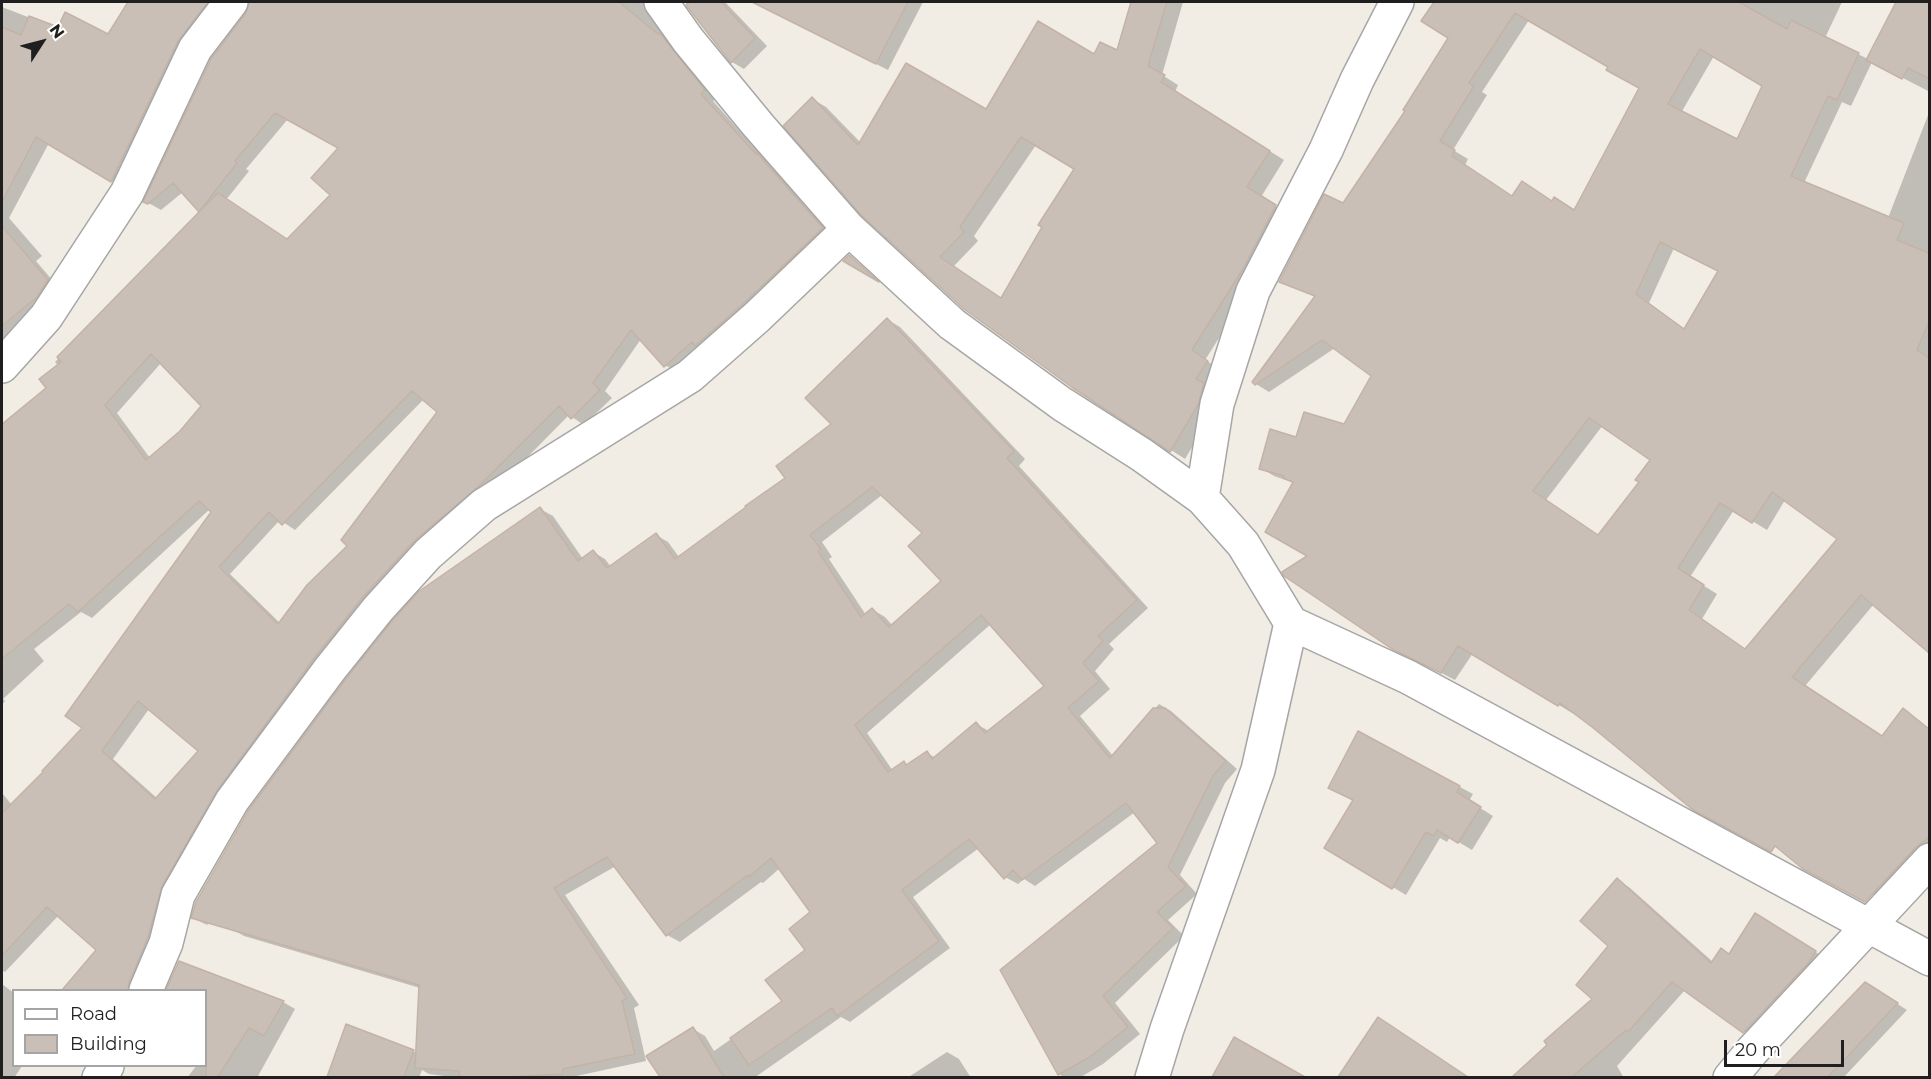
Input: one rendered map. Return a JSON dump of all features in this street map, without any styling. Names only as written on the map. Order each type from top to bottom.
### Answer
[{"type":"street","points":[[2,366],[45,317],[127,193],[195,49],[231,2]]},
{"type":"street","points":[[660,2],[758,125],[849,228],[952,324],[1062,404],[1142,455],[1202,498],[1243,544],[1291,623],[1408,677],[1929,959]]},
{"type":"street","points":[[1202,498],[1217,404],[1253,291],[1326,150],[1357,80],[1397,2]]},
{"type":"street","points":[[146,989],[166,943],[178,895],[232,801],[330,669],[385,601],[428,554],[484,505],[690,376],[757,317],[849,228]]},
{"type":"street","points":[[1152,1077],[1258,770],[1291,623]]},
{"type":"street","points":[[1730,1077],[1929,860]]},
{"type":"building","points":[[128,2],[208,2],[178,41],[111,182],[36,137],[2,202],[2,27],[21,35],[29,16],[58,27],[65,12],[108,34]]},
{"type":"building","points":[[249,2],[619,2],[658,34],[660,33],[705,90],[701,94],[823,228],[695,346],[692,342],[664,367],[631,330],[593,383],[600,390],[571,419],[559,406],[479,486],[414,541],[363,597],[315,657],[216,792],[162,886],[148,937],[128,989],[63,989],[96,950],[47,907],[2,956],[2,813],[82,728],[65,716],[211,512],[199,501],[78,612],[69,604],[2,659],[2,424],[46,388],[39,379],[61,362],[57,357],[199,212],[173,183],[148,204],[143,202],[211,59],[246,13]],"holes":[[[275,113],[338,148],[311,178],[330,195],[287,239],[218,193],[199,212],[237,163],[235,161]],[[151,354],[201,406],[180,431],[146,460],[105,405]],[[412,391],[437,412],[341,540],[347,546],[307,585],[278,624],[219,567],[269,512],[282,525]],[[138,701],[198,751],[155,799],[102,751]]]},
{"type":"building","points":[[690,2],[721,2],[755,38],[731,63],[686,5]]},
{"type":"building","points":[[752,2],[908,2],[876,64]]},
{"type":"building","points":[[1131,2],[1167,2],[1148,66],[1165,75],[1161,82],[1270,151],[1247,187],[1276,205],[1243,269],[1192,350],[1208,361],[1196,379],[1204,383],[1198,405],[1170,452],[1073,388],[964,309],[862,216],[783,126],[812,97],[858,145],[906,63],[986,109],[1038,21],[1094,54],[1100,42],[1117,50]],"holes":[[[1021,137],[1074,169],[1038,225],[1042,227],[1001,298],[940,257],[964,232],[960,227]]]},
{"type":"building","points":[[1434,2],[1739,2],[1787,29],[1791,20],[1859,53],[1837,100],[1828,96],[1791,176],[1904,223],[1897,240],[1929,253],[1929,322],[1917,350],[1929,358],[1929,653],[1861,595],[1792,677],[1882,736],[1903,708],[1929,729],[1929,837],[1916,847],[1865,902],[1803,869],[1775,846],[1771,852],[1693,810],[1560,703],[1558,706],[1458,646],[1441,673],[1392,649],[1284,576],[1282,572],[1307,556],[1265,532],[1293,482],[1283,478],[1284,476],[1259,469],[1270,429],[1296,437],[1304,412],[1344,424],[1371,376],[1322,340],[1255,385],[1252,382],[1315,296],[1279,282],[1324,194],[1343,203],[1405,111],[1403,110],[1448,38],[1421,21]],"holes":[[[1515,13],[1608,67],[1606,70],[1639,88],[1574,210],[1554,197],[1552,201],[1522,181],[1512,196],[1452,156],[1455,150],[1440,141],[1474,86],[1469,83]],[[1700,49],[1762,86],[1737,139],[1668,104]],[[1660,242],[1718,271],[1684,329],[1636,294]],[[1589,418],[1650,460],[1635,480],[1639,482],[1598,535],[1533,491]],[[1772,492],[1837,539],[1745,649],[1689,610],[1704,585],[1678,568],[1720,503],[1752,523]]]},
{"type":"building","points":[[1896,2],[1929,2],[1929,79],[1908,68],[1902,79],[1866,60]]},
{"type":"building","points":[[2,226],[48,280],[37,297],[2,326]]},
{"type":"building","points":[[849,255],[879,282],[843,261]]},
{"type":"building","points":[[887,318],[1014,451],[1007,458],[1137,600],[1098,636],[1103,641],[1083,663],[1099,681],[1068,708],[1110,758],[1153,708],[1165,708],[1226,761],[1213,776],[1168,867],[1186,886],[1157,912],[1173,928],[1103,996],[1128,1027],[1090,1057],[1058,1075],[1000,970],[1157,843],[1126,803],[1022,880],[1013,870],[1004,879],[969,839],[902,890],[939,941],[837,1016],[832,1008],[749,1065],[730,1038],[782,1001],[765,980],[805,950],[789,929],[810,912],[771,858],[749,877],[748,875],[666,936],[607,857],[554,888],[627,998],[622,1001],[635,1054],[563,1069],[563,1074],[460,1077],[459,1071],[415,1068],[419,985],[191,918],[196,902],[248,811],[345,680],[418,592],[540,507],[578,561],[593,550],[607,568],[656,533],[675,559],[785,478],[776,466],[831,424],[805,398]],"holes":[[[872,487],[922,533],[908,546],[941,581],[889,627],[872,608],[861,617],[818,551],[821,549],[810,535]],[[981,615],[1044,686],[985,733],[976,722],[932,759],[927,751],[906,765],[904,761],[888,772],[855,725]]]},
{"type":"building","points":[[1358,731],[1460,786],[1457,792],[1481,807],[1458,843],[1437,830],[1434,836],[1426,832],[1392,889],[1324,848],[1353,800],[1328,788]]},
{"type":"building","points":[[1617,878],[1711,963],[1721,948],[1729,954],[1755,913],[1816,951],[1809,962],[1743,1033],[1672,982],[1628,1032],[1626,1030],[1572,1077],[1512,1077],[1547,1045],[1544,1041],[1592,999],[1576,985],[1608,946],[1580,921]]},
{"type":"building","points":[[179,961],[284,1001],[264,1036],[249,1028],[218,1077],[206,1077],[207,989],[166,989]]},
{"type":"building","points":[[1865,982],[1898,1003],[1828,1077],[1774,1077]]},
{"type":"building","points":[[1378,1017],[1468,1077],[1338,1077]]},
{"type":"building","points":[[346,1024],[414,1050],[404,1077],[327,1077]]},
{"type":"building","points":[[693,1027],[724,1077],[660,1077],[646,1056]]},
{"type":"building","points":[[1234,1037],[1305,1077],[1212,1077]]}]
